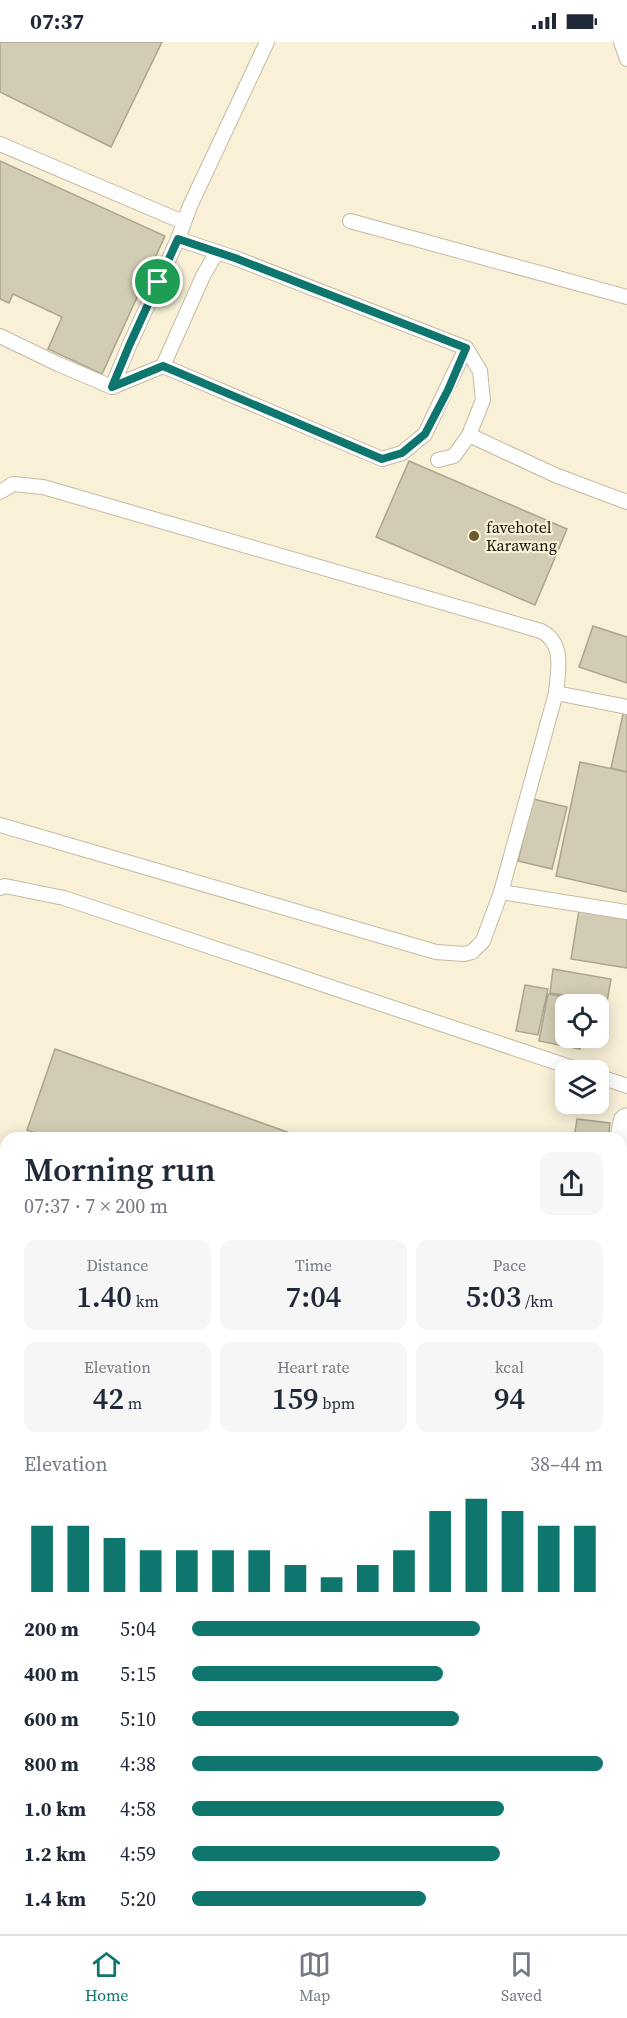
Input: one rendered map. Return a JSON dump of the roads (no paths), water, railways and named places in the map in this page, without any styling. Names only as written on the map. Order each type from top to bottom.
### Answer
[{"type":"lane","points":[[112,387],[178,239],[183,222],[267,42]]},
{"type":"lane","points":[[621,42],[627,59]]},
{"type":"lane","points":[[0,144],[183,222]]},
{"type":"lane","points":[[350,221],[627,297]]},
{"type":"lane","points":[[178,239],[466,348],[480,371],[483,400],[469,435],[454,456],[438,460]]},
{"type":"lane","points":[[0,336],[112,387],[163,366],[203,276],[217,252]]},
{"type":"lane","points":[[163,366],[382,459],[402,453],[425,434],[448,390],[466,348]]},
{"type":"lane","points":[[469,435],[555,475],[627,502]]},
{"type":"lane","points":[[0,492],[13,484],[43,486],[541,631],[553,640],[560,660],[556,693],[501,892],[483,941],[472,952],[464,954],[436,952],[0,825]]},
{"type":"lane","points":[[556,693],[627,707]]},
{"type":"lane","points":[[0,888],[5,886],[64,898],[555,1062]]},
{"type":"lane","points":[[501,892],[627,912]]},
{"type":"lane","points":[[609,1080],[627,1086]]},
{"type":"place","name":"favehotel Karawang","points":[[474,536]]}]
